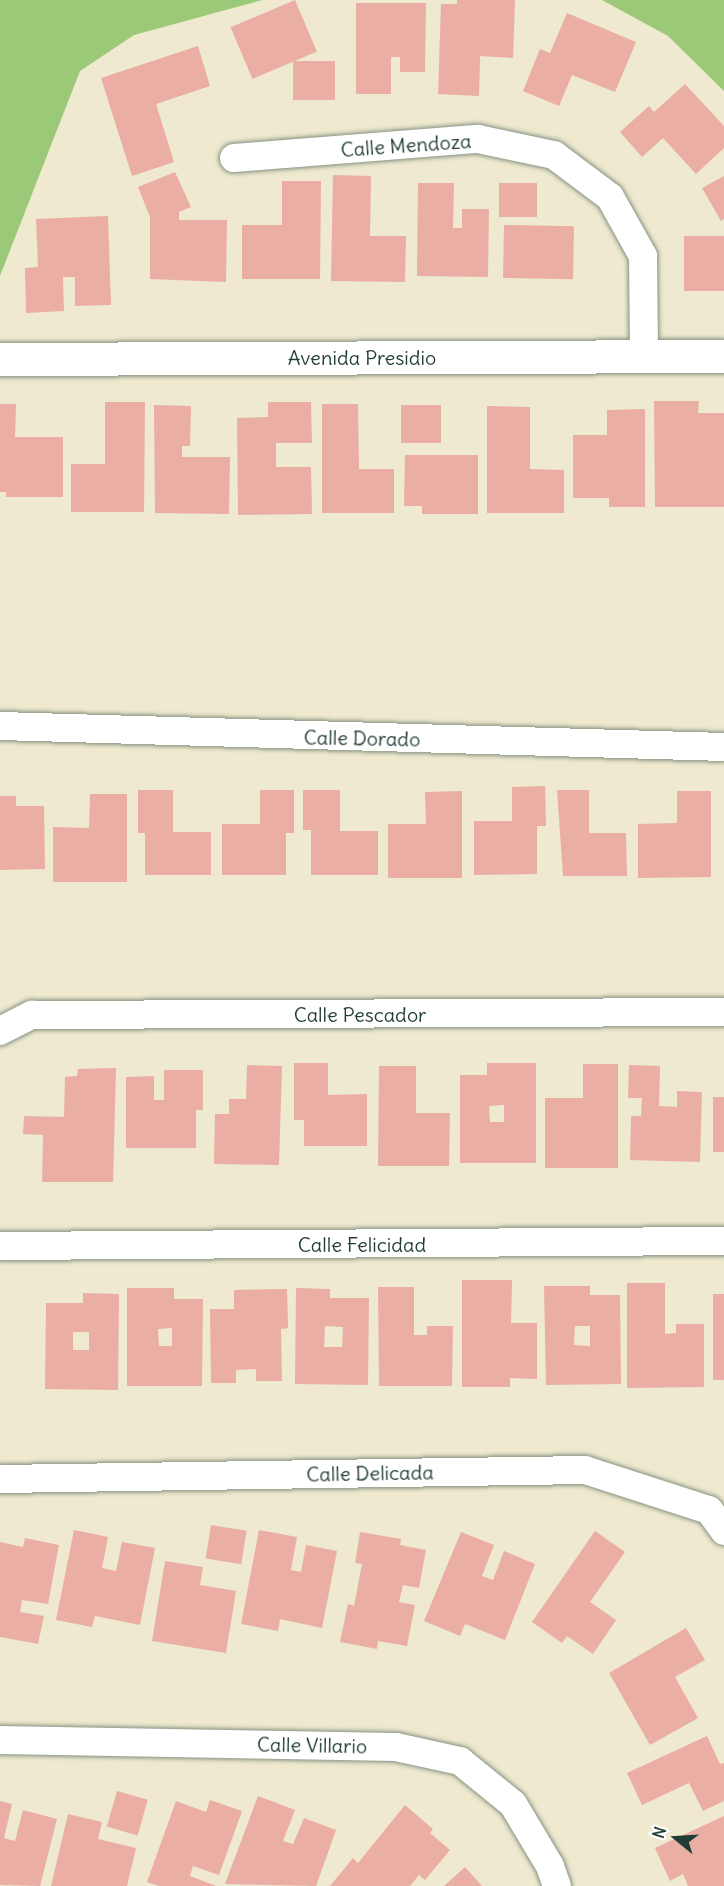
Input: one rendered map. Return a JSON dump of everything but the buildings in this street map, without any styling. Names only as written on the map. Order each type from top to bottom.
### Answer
[{"type":"street","name":"Calle Mendoza","points":[[234,158],[478,140],[554,155],[610,197],[643,256],[644,356]]},
{"type":"street","name":"Avenida Presidio","points":[[0,358],[724,356]]},
{"type":"street","name":"Calle Dorado","points":[[0,726],[724,747]]},
{"type":"street","name":"Calle Pescador","points":[[0,1031],[32,1015],[724,1012]]},
{"type":"street","name":"Calle Felicidad","points":[[0,1246],[724,1241]]},
{"type":"street","name":"Calle Delicada","points":[[0,1479],[585,1470],[709,1510],[724,1531]]},
{"type":"street","name":"Calle Villario","points":[[0,1740],[396,1747],[460,1761],[513,1804],[550,1866],[557,1886]]},
{"type":"green space","points":[[0,0],[262,0],[134,35],[80,71],[0,276]]},
{"type":"green space","points":[[602,0],[724,0],[724,91],[668,36]]}]
